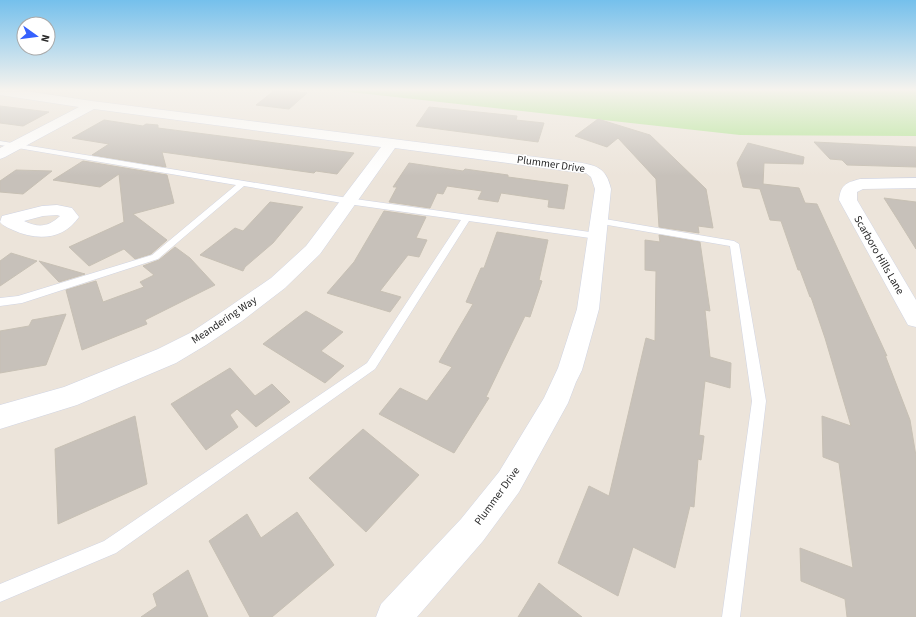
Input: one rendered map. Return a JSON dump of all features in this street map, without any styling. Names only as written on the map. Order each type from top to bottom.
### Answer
[{"type":"street","points":[[0,154],[66,119]]},
{"type":"street","name":"Plummer Drive","points":[[202,119],[567,166],[595,172],[601,176],[604,189],[588,309],[570,370],[564,380],[555,403],[509,482],[472,530],[394,617]]},
{"type":"street","name":"Meandering Way","points":[[0,417],[68,397],[167,356],[198,339],[234,315],[283,278],[313,250],[391,144]]},
{"type":"street","name":"Scarboro Hills Lane","points":[[916,183],[860,184],[849,189],[848,200],[916,319]]},
{"type":"lane","points":[[0,143],[348,201],[467,217],[598,228],[734,244],[759,401],[731,617]]},
{"type":"lane","points":[[0,302],[18,300],[155,257],[243,184]]},
{"type":"lane","points":[[0,593],[110,547],[371,366],[467,217]]},
{"type":"green space","points":[[593,119],[916,119],[916,136],[740,135]]},
{"type":"building","points":[[0,119],[36,119],[23,126],[0,123]]},
{"type":"building","points":[[421,119],[516,119],[516,120],[544,123],[538,142],[416,126]]},
{"type":"building","points":[[598,119],[650,135],[706,189],[713,228],[698,226],[699,233],[659,227],[656,179],[618,138],[607,147],[575,136]]},
{"type":"building","points":[[104,120],[143,126],[146,124],[158,125],[158,128],[354,153],[337,174],[316,171],[314,173],[162,152],[166,167],[92,155],[109,144],[72,138]]},
{"type":"building","points":[[814,142],[916,147],[916,167],[847,165],[842,160],[830,159]]},
{"type":"building","points":[[748,143],[804,157],[803,164],[764,163],[763,184],[799,188],[805,203],[817,204],[887,356],[885,355],[910,420],[916,456],[916,617],[847,617],[845,599],[801,581],[800,548],[853,568],[839,463],[823,457],[822,416],[851,426],[825,338],[811,297],[800,270],[798,270],[781,221],[770,220],[760,189],[743,187],[737,163]]},
{"type":"building","points":[[83,161],[167,175],[174,203],[133,214],[167,240],[151,254],[135,259],[124,249],[89,266],[69,247],[124,222],[119,174],[100,187],[53,180]]},
{"type":"building","points":[[409,163],[463,171],[465,169],[508,175],[508,177],[568,185],[564,209],[548,207],[549,200],[501,193],[498,202],[478,199],[482,191],[447,186],[443,194],[437,193],[430,208],[389,202],[397,187],[393,187]]},
{"type":"building","points":[[16,170],[52,171],[23,194],[0,192],[0,181]]},
{"type":"building","points":[[884,198],[916,202],[916,249],[898,220]]},
{"type":"building","points":[[270,202],[303,207],[273,243],[245,267],[243,271],[200,255],[235,228],[243,231]]},
{"type":"building","points":[[384,211],[426,217],[416,238],[427,240],[419,257],[408,255],[380,291],[401,297],[390,312],[327,293],[354,262]]},
{"type":"building","points":[[497,232],[548,240],[539,280],[542,281],[530,317],[525,316],[486,397],[489,398],[454,453],[379,414],[400,388],[427,401],[452,367],[439,362],[473,304],[466,302],[481,268],[484,268]]},
{"type":"building","points":[[659,235],[700,242],[710,311],[705,310],[710,357],[731,363],[730,388],[705,381],[699,435],[704,436],[701,460],[698,459],[694,507],[690,506],[675,568],[633,547],[618,596],[558,563],[589,486],[609,496],[646,338],[655,341],[656,271],[645,270],[645,240],[660,242]]},
{"type":"building","points":[[175,247],[190,258],[215,285],[145,320],[147,324],[82,350],[66,290],[96,281],[103,302],[144,287],[140,282],[154,275],[143,266],[159,260]]},
{"type":"building","points":[[11,253],[37,261],[0,286],[0,261]]},
{"type":"building","points":[[39,261],[85,274],[59,282]]},
{"type":"building","points":[[306,311],[343,332],[321,351],[344,366],[325,383],[263,344]]},
{"type":"building","points":[[66,314],[46,365],[0,373],[0,331],[29,326],[32,320]]},
{"type":"building","points":[[230,368],[255,396],[272,384],[290,402],[256,427],[237,409],[230,415],[238,427],[206,450],[171,404]]},
{"type":"building","points":[[135,416],[147,484],[58,524],[55,449]]},
{"type":"building","points":[[363,429],[419,475],[366,532],[309,478]]},
{"type":"building","points":[[297,512],[334,565],[272,617],[250,617],[209,541],[247,514],[261,538]]},
{"type":"building","points":[[188,570],[208,617],[141,617],[157,606],[153,594]]},
{"type":"building","points":[[539,583],[555,596],[582,617],[518,617]]}]
